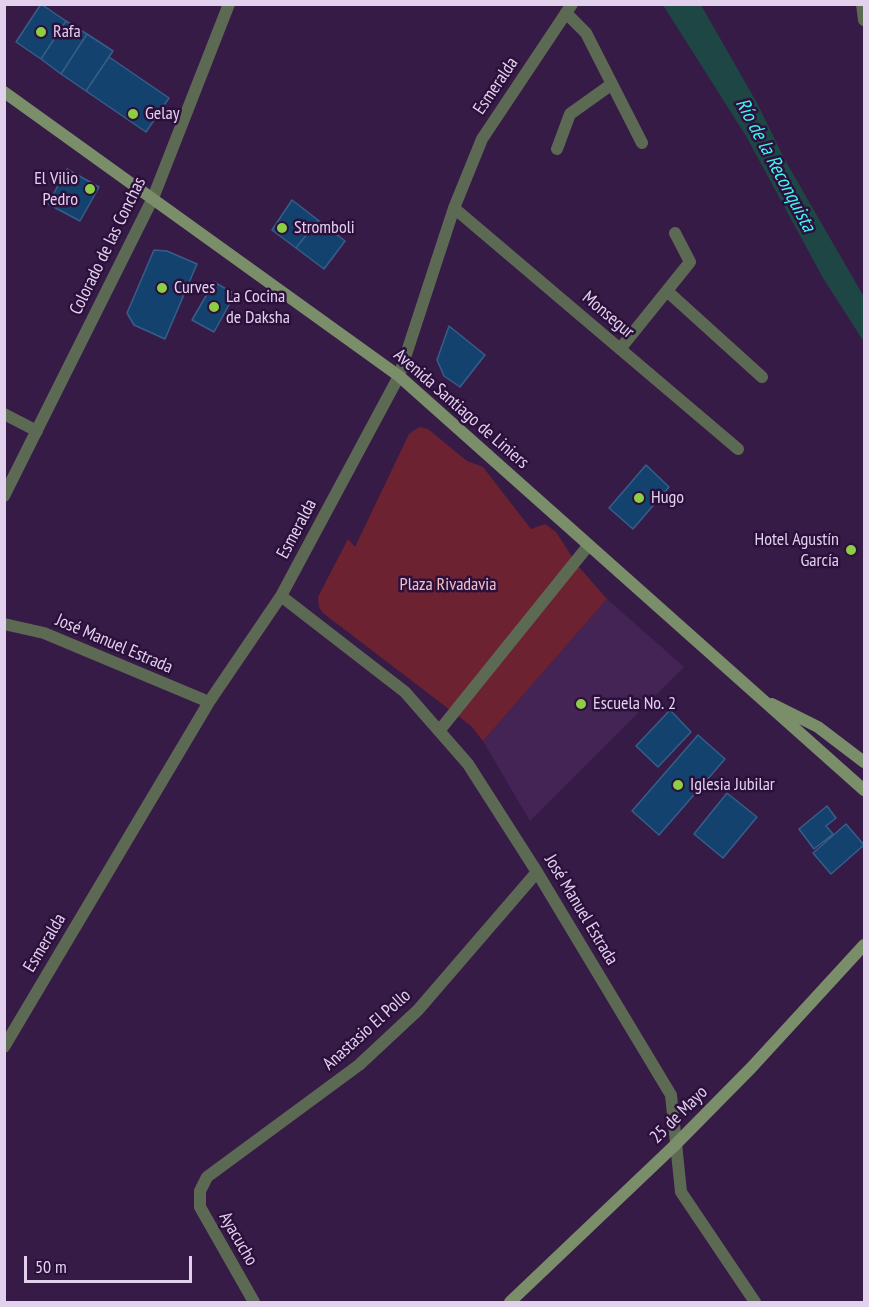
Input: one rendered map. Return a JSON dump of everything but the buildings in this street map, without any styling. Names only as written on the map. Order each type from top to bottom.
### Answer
[{"type":"main road","name":"Avenida Santiago de Liniers","points":[[4,92],[399,376],[755,696],[864,790]]},
{"type":"main road","points":[[755,696],[818,727],[864,762]]},
{"type":"main road","name":"25 de Mayo","points":[[510,1302],[674,1146],[751,1068],[864,945]]},
{"type":"street","name":"Colorado de las Conchas","points":[[4,496],[153,198],[229,4]]},
{"type":"street","points":[[862,4],[864,20]]},
{"type":"street","points":[[569,9],[586,33],[642,143]]},
{"type":"street","name":"Esmeralda","points":[[4,1047],[209,702],[281,596],[399,376],[454,208],[482,139],[569,9]]},
{"type":"street","points":[[557,149],[570,114],[612,84]]},
{"type":"street","name":"Monsegur","points":[[454,208],[738,450]]},
{"type":"street","points":[[620,349],[690,262],[675,233]]},
{"type":"street","points":[[667,291],[762,377]]},
{"type":"street","points":[[4,414],[37,431]]},
{"type":"street","points":[[439,731],[588,546]]},
{"type":"street","name":"José Manuel Estrada","points":[[281,596],[405,692],[468,764],[537,872],[671,1095],[674,1146],[681,1192],[755,1302]]},
{"type":"street","name":"José Manuel Estrada","points":[[4,624],[44,633],[209,702]]},
{"type":"street","name":"Anastasio El Pollo","points":[[200,1191],[207,1177],[219,1165],[359,1065],[418,1010],[537,872]]},
{"type":"street","name":"Ayacucho","points":[[200,1191],[200,1207],[207,1222],[254,1302]]},
{"type":"shaded area","name":"Escuela No. 2","points":[[607,599],[684,667],[530,821],[483,741]]},
{"type":"green space","name":"Plaza Rivadavia","points":[[419,427],[428,429],[467,461],[483,467],[531,529],[545,524],[556,532],[578,566],[607,599],[483,741],[471,726],[323,613],[319,607],[318,597],[348,539],[355,547],[409,434]]},
{"type":"water","name":"Río de la Reconquista","points":[[663,5],[701,5],[757,103],[785,160],[864,297],[864,342],[823,278],[746,136]]},
{"type":"place","name":"Rafa","points":[[41,32]]},
{"type":"place","name":"Gelay","points":[[133,114]]},
{"type":"place","name":"El Vilio Pedro","points":[[90,189]]},
{"type":"place","name":"Stromboli","points":[[282,228]]},
{"type":"place","name":"Curves","points":[[162,288]]},
{"type":"place","name":"La Cocina de Daksha","points":[[214,307]]},
{"type":"place","name":"Hugo","points":[[639,498]]},
{"type":"place","name":"Hotel Agustín García","points":[[851,550]]},
{"type":"place","name":"Escuela No. 2","points":[[581,704]]},
{"type":"place","name":"Iglesia Jubilar","points":[[678,785]]}]
